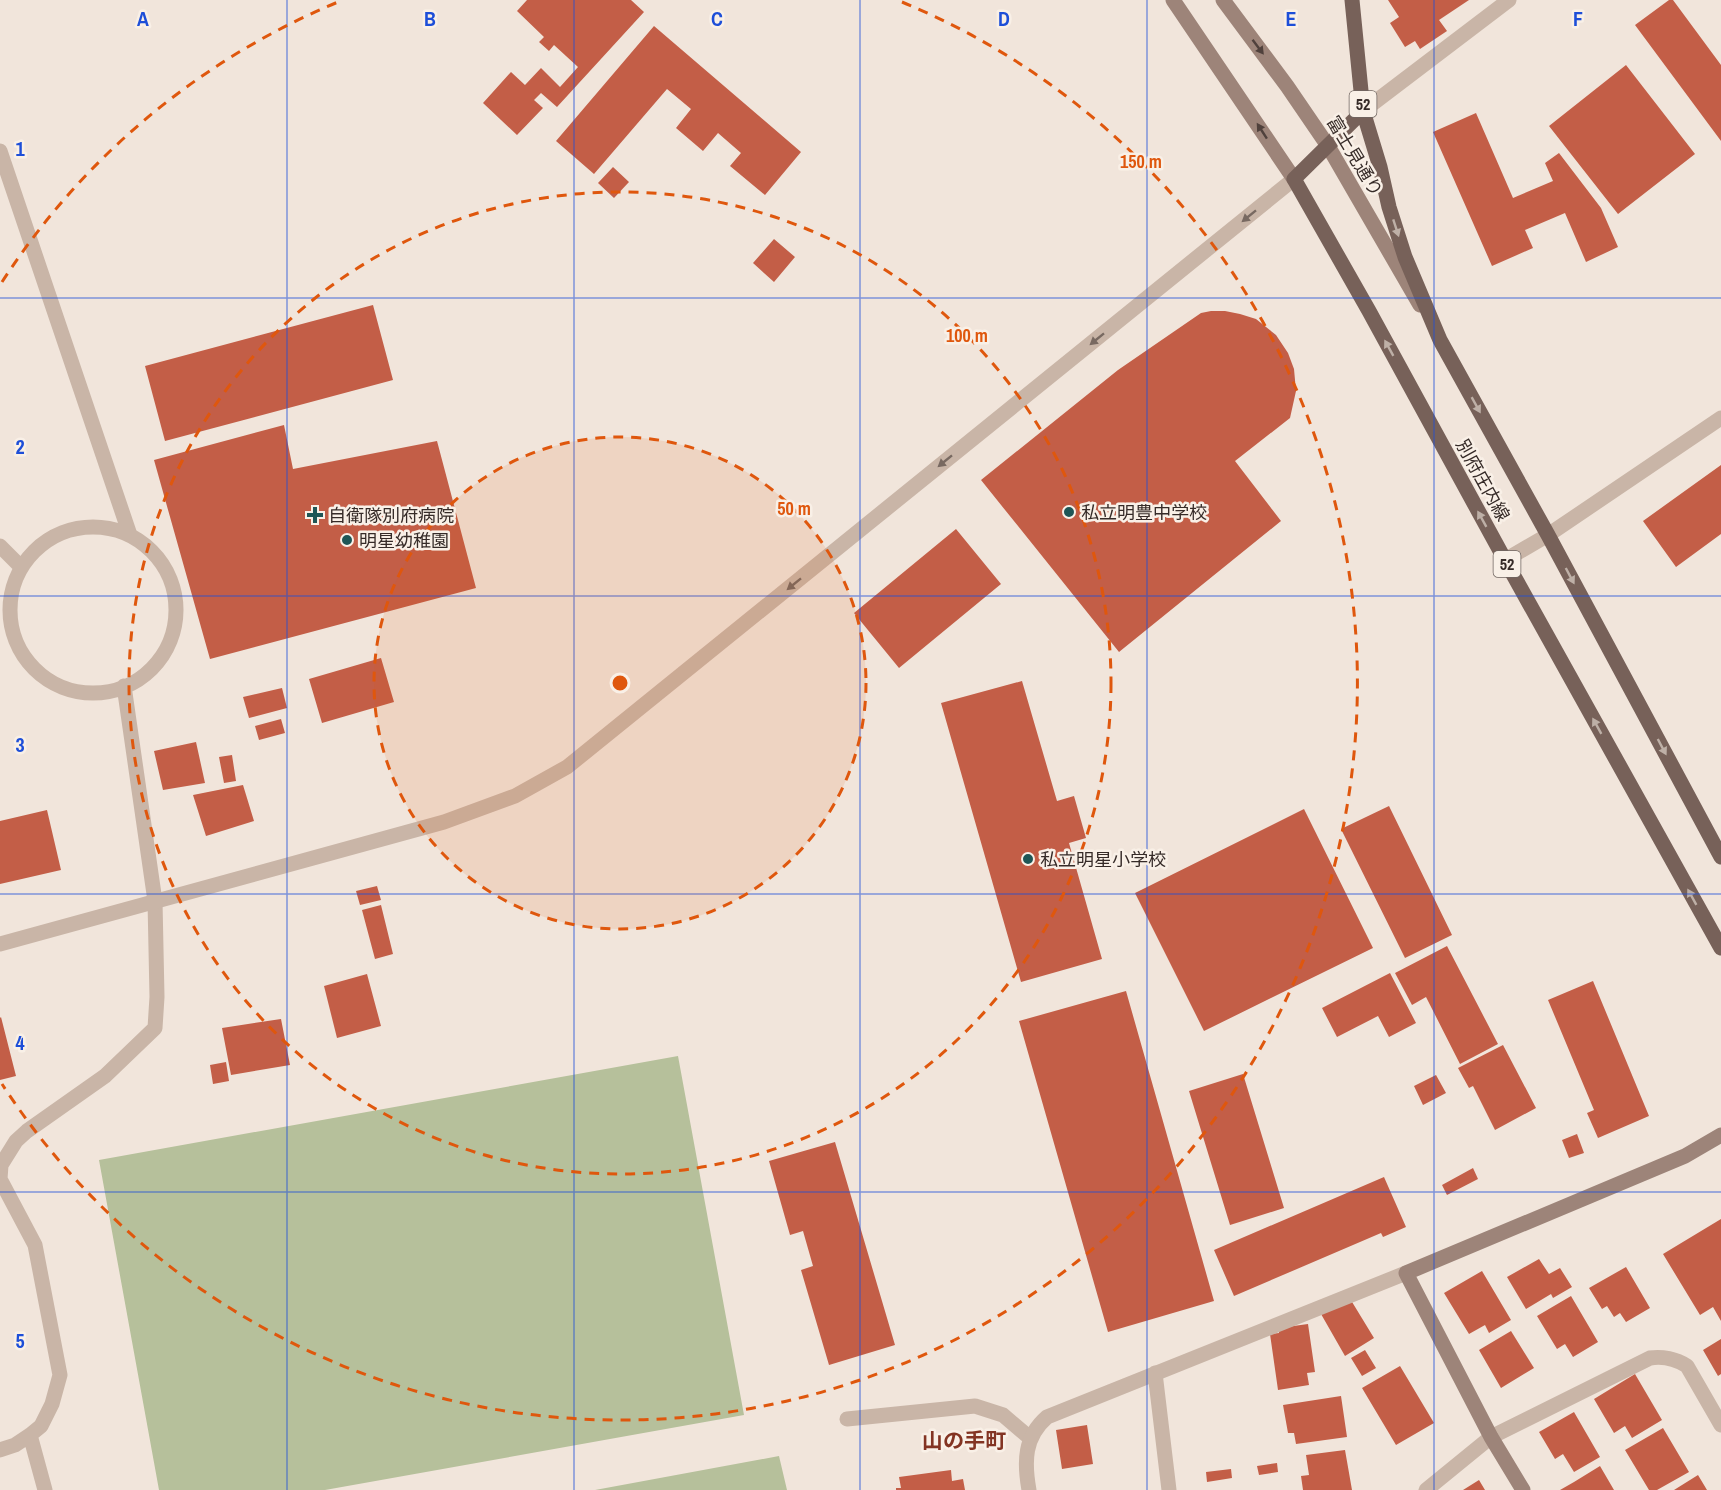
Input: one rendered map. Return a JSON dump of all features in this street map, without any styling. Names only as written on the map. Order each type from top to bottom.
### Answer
[{"type":"main road","name":"別府庄内線","points":[[1352,0],[1363,111],[1405,257],[1440,340],[1721,857]]},
{"type":"main road","name":"52","points":[[1294,179],[1363,111]]},
{"type":"main road","name":"別府庄内線","points":[[1294,179],[1721,948]]},
{"type":"street","points":[[0,944],[444,822],[515,796],[567,766],[1294,179],[1173,0]]},
{"type":"street","name":"富士見通り","points":[[1223,0],[1328,146],[1440,340]]},
{"type":"street","points":[[1363,111],[1509,0]]},
{"type":"street","points":[[0,151],[130,535]]},
{"type":"street","points":[[1504,560],[1548,535],[1721,417]]},
{"type":"street","points":[[81,527],[106,527],[130,535],[153,552],[169,575],[176,603],[174,631],[162,657],[142,677],[116,690],[88,693],[61,687],[37,671],[20,648],[10,622],[11,594],[21,567],[37,548],[57,534],[81,527]]},
{"type":"street","points":[[0,546],[21,567]]},
{"type":"street","points":[[0,1450],[15,1445],[41,1426],[52,1404],[60,1375],[35,1245],[0,1179],[1,1165],[16,1141],[27,1131],[105,1076],[155,1028],[157,997],[155,901],[124,686]]},
{"type":"street","points":[[1029,1490],[1027,1455],[1030,1438],[1037,1426],[1047,1417],[1406,1273],[1685,1156],[1721,1135]]},
{"type":"street","points":[[1406,1273],[1491,1437],[1523,1490]]},
{"type":"street","points":[[1426,1490],[1491,1437],[1650,1358],[1658,1357],[1687,1366],[1721,1425]]},
{"type":"street","points":[[1155,1374],[1169,1490]]},
{"type":"street","points":[[847,1419],[975,1406],[1003,1415],[1030,1438]]},
{"type":"street","points":[[30,1436],[45,1490]]},
{"type":"green space","points":[[678,1056],[744,1415],[325,1490],[159,1490],[99,1160]]},
{"type":"green space","points":[[779,1456],[787,1490],[595,1490]]},
{"type":"building","points":[[527,0],[631,0],[644,12],[557,107],[541,93],[534,100],[543,108],[517,135],[483,103],[511,72],[525,85],[541,68],[560,87],[578,67],[554,45],[549,51],[539,42],[544,37],[517,11]]},
{"type":"building","points":[[1388,0],[1469,0],[1439,20],[1447,31],[1420,49],[1415,41],[1405,47],[1390,23],[1399,17]]},
{"type":"building","points":[[1669,0],[1673,0],[1721,65],[1721,141],[1635,25]]},
{"type":"building","points":[[654,26],[801,152],[765,195],[730,166],[741,153],[718,133],[703,151],[676,128],[691,109],[667,89],[594,174],[556,141]]},
{"type":"building","points":[[1626,65],[1695,154],[1618,214],[1549,126]]},
{"type":"building","points":[[1476,113],[1513,198],[1553,181],[1545,163],[1559,153],[1601,208],[1618,247],[1586,262],[1565,213],[1525,230],[1533,248],[1492,266],[1433,132]]},
{"type":"building","points":[[613,167],[629,182],[614,198],[598,183]]},
{"type":"building","points":[[774,239],[795,257],[774,282],[753,263]]},
{"type":"building","points":[[373,305],[393,380],[165,441],[145,366]]},
{"type":"building","points":[[1225,311],[1256,319],[1276,335],[1288,353],[1294,369],[1296,391],[1290,418],[1235,461],[1281,521],[1119,652],[981,480],[1118,370],[1201,313]]},
{"type":"building","points":[[284,425],[293,469],[437,441],[476,588],[210,659],[154,460]]},
{"type":"building","points":[[1721,465],[1721,534],[1676,567],[1643,521]]},
{"type":"building","points":[[956,529],[1001,584],[899,668],[854,613]]},
{"type":"building","points":[[381,658],[394,702],[322,723],[309,679]]},
{"type":"building","points":[[1022,681],[1057,801],[1074,796],[1086,838],[1069,843],[1102,959],[1021,982],[941,703]]},
{"type":"building","points":[[282,688],[287,708],[249,718],[243,697]]},
{"type":"building","points":[[281,719],[285,733],[259,740],[255,726]]},
{"type":"building","points":[[196,742],[205,783],[163,790],[154,751]]},
{"type":"building","points":[[232,755],[236,781],[224,783],[219,757]]},
{"type":"building","points":[[243,785],[254,821],[206,836],[193,795]]},
{"type":"building","points":[[1389,806],[1452,935],[1405,958],[1341,829]]},
{"type":"building","points":[[1304,809],[1373,948],[1204,1031],[1135,893]]},
{"type":"building","points":[[47,810],[61,870],[0,884],[0,821]]},
{"type":"building","points":[[377,886],[381,900],[360,905],[356,891]]},
{"type":"building","points":[[381,905],[393,954],[375,959],[362,910]]},
{"type":"building","points":[[1447,946],[1498,1044],[1460,1064],[1426,997],[1412,1005],[1395,973]]},
{"type":"building","points":[[1390,973],[1416,1023],[1389,1037],[1378,1016],[1337,1037],[1322,1008]]},
{"type":"building","points":[[367,974],[381,1026],[337,1038],[324,986]]},
{"type":"building","points":[[1593,981],[1649,1116],[1598,1138],[1587,1113],[1594,1110],[1548,1000]]},
{"type":"building","points":[[1126,991],[1214,1301],[1108,1332],[1019,1021]]},
{"type":"building","points":[[0,1018],[16,1076],[0,1080]]},
{"type":"building","points":[[281,1019],[290,1065],[231,1075],[222,1028]]},
{"type":"building","points":[[1503,1045],[1536,1108],[1495,1130],[1473,1086],[1469,1088],[1458,1068]]},
{"type":"building","points":[[226,1062],[229,1081],[213,1084],[210,1065]]},
{"type":"building","points":[[1243,1074],[1284,1208],[1230,1225],[1189,1091]]},
{"type":"building","points":[[1436,1075],[1446,1093],[1423,1105],[1414,1086]]},
{"type":"building","points":[[1577,1134],[1584,1153],[1569,1158],[1562,1140]]},
{"type":"building","points":[[835,1142],[895,1345],[829,1365],[801,1270],[813,1266],[803,1231],[790,1235],[769,1161]]},
{"type":"building","points":[[1473,1168],[1478,1179],[1447,1195],[1442,1185]]},
{"type":"building","points":[[1384,1177],[1406,1227],[1383,1237],[1381,1233],[1234,1296],[1214,1250]]},
{"type":"building","points":[[1721,1219],[1721,1321],[1713,1307],[1700,1315],[1663,1254]]},
{"type":"building","points":[[1539,1259],[1549,1274],[1560,1268],[1572,1287],[1553,1298],[1551,1294],[1526,1309],[1507,1277]]},
{"type":"building","points":[[1626,1267],[1650,1308],[1626,1322],[1620,1313],[1614,1317],[1607,1306],[1602,1309],[1589,1288]]},
{"type":"building","points":[[1482,1271],[1511,1320],[1489,1333],[1485,1325],[1469,1334],[1444,1293]]},
{"type":"building","points":[[1571,1296],[1598,1342],[1573,1357],[1565,1344],[1557,1349],[1537,1316]]},
{"type":"building","points":[[1349,1297],[1374,1338],[1345,1356],[1321,1314]]},
{"type":"building","points":[[1308,1324],[1315,1372],[1307,1373],[1309,1385],[1278,1390],[1270,1334],[1279,1333],[1279,1328]]},
{"type":"building","points":[[1511,1331],[1534,1368],[1501,1388],[1479,1350]]},
{"type":"building","points":[[1721,1339],[1721,1374],[1718,1376],[1703,1350]]},
{"type":"building","points":[[1365,1350],[1376,1368],[1362,1376],[1351,1358]]},
{"type":"building","points":[[1400,1366],[1434,1423],[1396,1445],[1362,1388]]},
{"type":"building","points":[[1635,1374],[1662,1420],[1632,1438],[1625,1426],[1614,1433],[1594,1399]]},
{"type":"building","points":[[1341,1396],[1347,1437],[1296,1444],[1294,1433],[1288,1433],[1283,1405]]},
{"type":"building","points":[[1574,1412],[1600,1457],[1574,1472],[1563,1454],[1555,1459],[1539,1432]]},
{"type":"building","points":[[1087,1425],[1093,1464],[1062,1469],[1056,1430]]},
{"type":"building","points":[[1663,1428],[1689,1472],[1657,1490],[1649,1490],[1625,1450]]},
{"type":"building","points":[[1345,1450],[1352,1490],[1303,1490],[1301,1476],[1309,1475],[1306,1455]]},
{"type":"building","points":[[1277,1463],[1278,1472],[1259,1475],[1257,1466]]},
{"type":"building","points":[[1600,1466],[1614,1490],[1560,1490],[1574,1482]]},
{"type":"building","points":[[1231,1469],[1232,1478],[1207,1482],[1206,1472]]},
{"type":"building","points":[[951,1470],[952,1481],[963,1479],[965,1490],[896,1490],[896,1488],[901,1488],[899,1477]]},
{"type":"building","points":[[1698,1475],[1707,1490],[1674,1490]]},
{"type":"building","points":[[1479,1480],[1485,1490],[1463,1490]]},
{"type":"place","name":"私立明豊中学校","points":[[1069,512]]},
{"type":"place","name":"自衛隊別府病院","points":[[315,515]]},
{"type":"place","name":"明星幼稚園","points":[[347,540]]},
{"type":"place","name":"私立明星小学校","points":[[1028,859]]},
{"type":"district","name":"山の手町","points":[[964,1440]]}]
